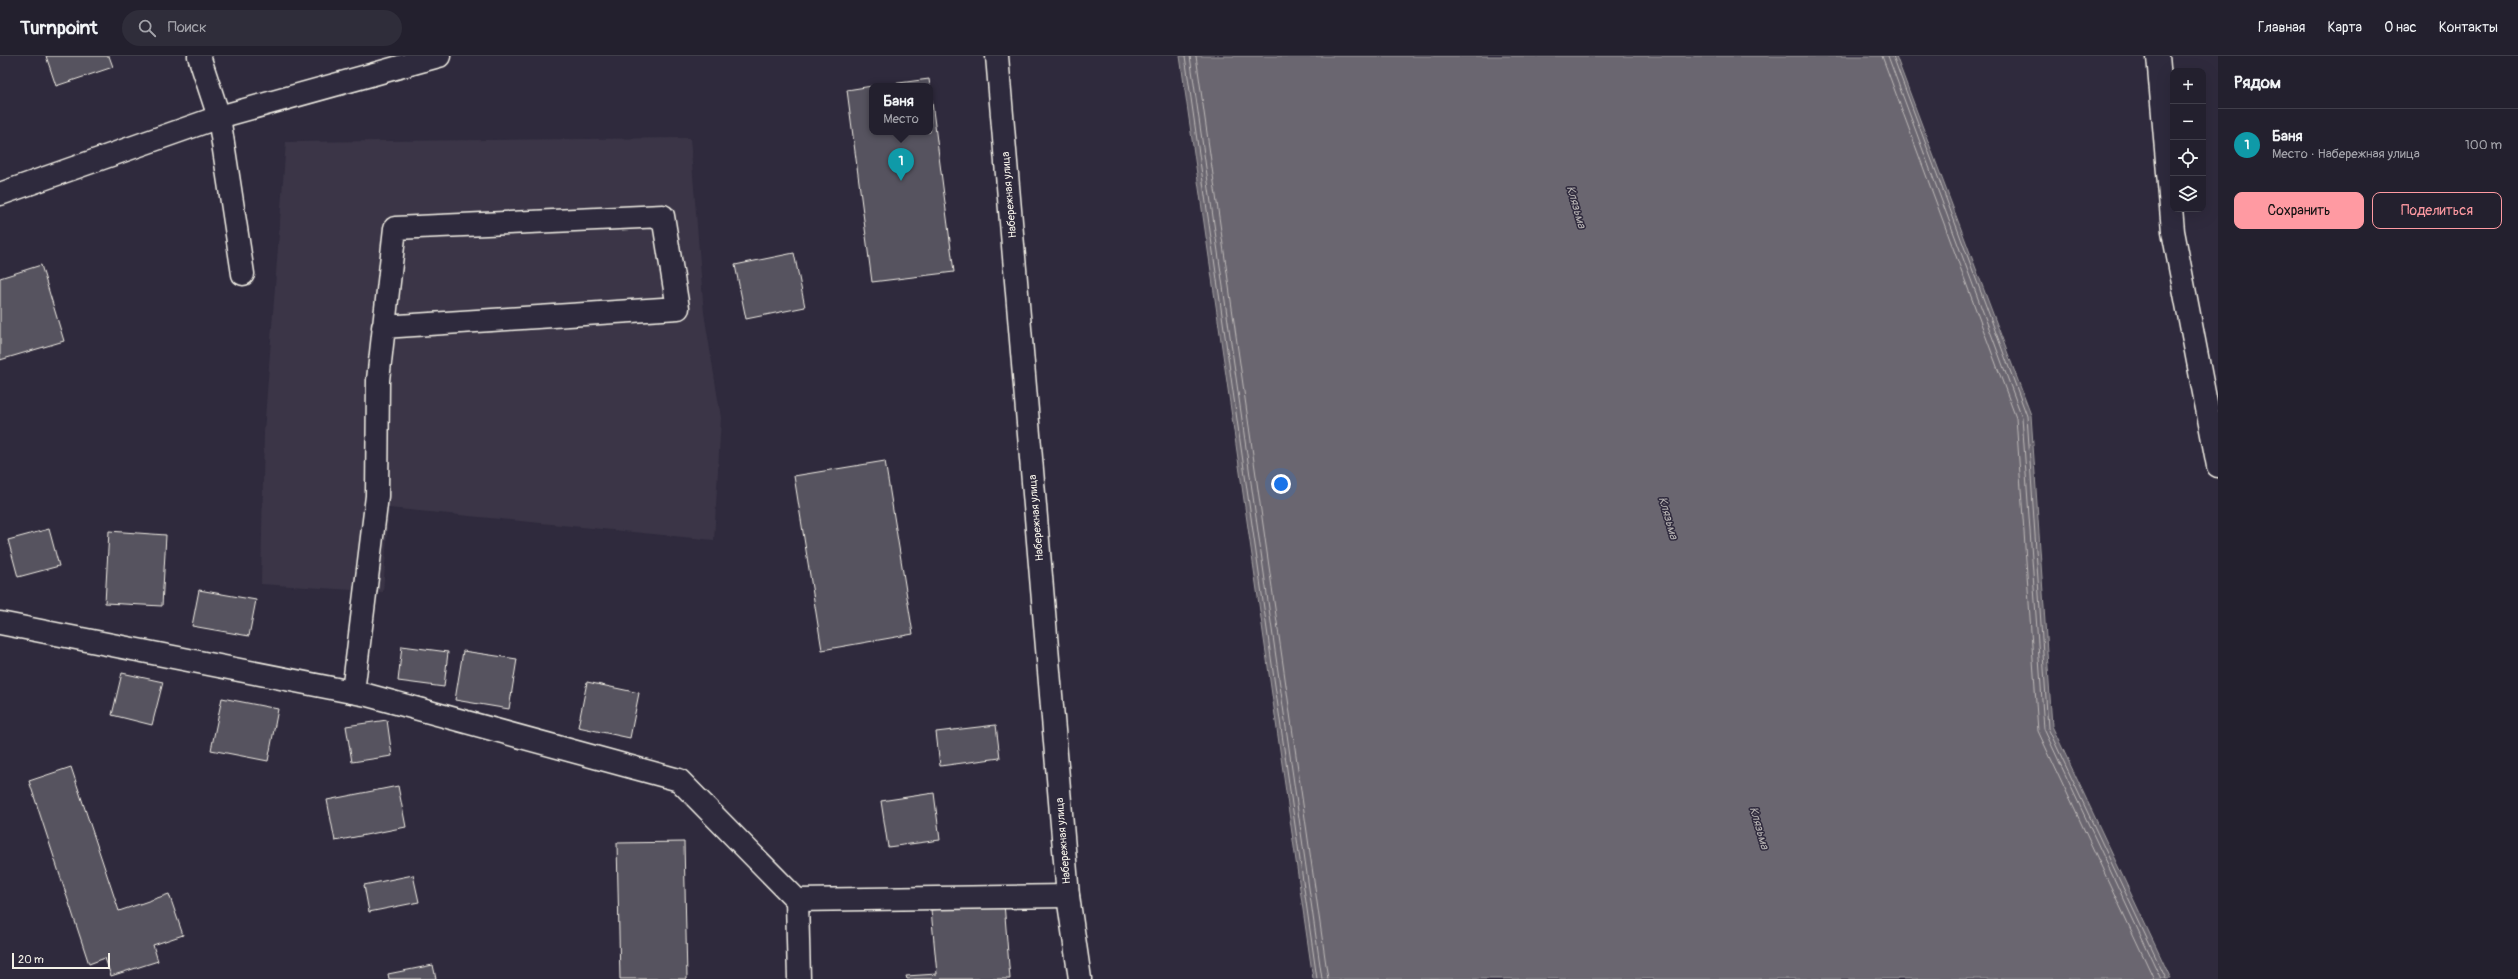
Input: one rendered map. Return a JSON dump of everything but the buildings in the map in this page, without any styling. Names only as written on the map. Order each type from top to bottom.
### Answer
[{"type":"street","points":[[199,56],[219,117],[243,274]]},
{"type":"street","points":[[0,194],[219,117],[439,56]]},
{"type":"street","name":"Набережная улица","points":[[997,56],[1068,896],[1080,979]]},
{"type":"street","points":[[2158,56],[2173,231],[2218,466]]},
{"type":"street","points":[[353,692],[377,496],[378,380],[383,327],[394,228],[663,216],[678,308],[383,327]]},
{"type":"street","points":[[0,623],[353,692],[679,780],[797,900],[799,979]]},
{"type":"street","points":[[797,900],[1068,896]]},
{"type":"shaded area","points":[[690,138],[704,313],[721,418],[714,540],[389,508],[383,592],[261,584],[264,432],[286,142]]},
{"type":"water","name":"Клязьма","points":[[1180,56],[1896,56],[2031,415],[2052,726],[2171,979],[1313,979]]},
{"type":"place","name":"Баня","points":[[901,181]]}]
